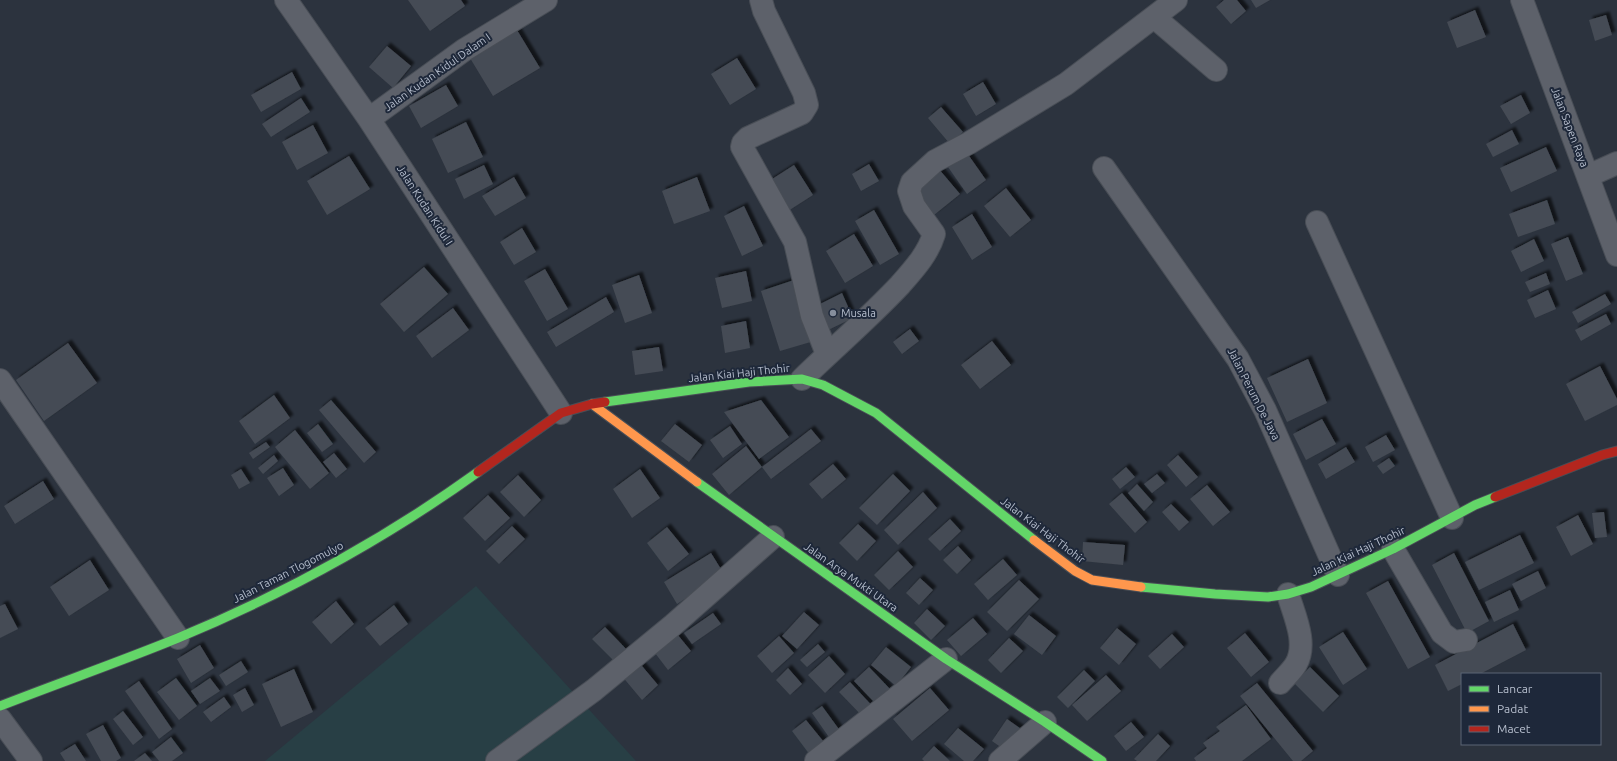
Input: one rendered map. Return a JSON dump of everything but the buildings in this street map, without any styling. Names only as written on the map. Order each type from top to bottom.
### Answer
[{"type":"street","name":"Jalan Kudan Kidul I","points":[[286,0],[369,120],[561,413]]},
{"type":"street","name":"Jalan Kudan Kidul Dalam I","points":[[369,120],[464,50],[546,0]]},
{"type":"street","points":[[761,0],[764,11],[804,92],[807,106],[802,113],[748,138],[743,143],[742,147],[795,242],[812,316],[827,354]]},
{"type":"street","points":[[802,379],[827,354],[878,309],[918,265],[931,244],[934,234],[914,206],[909,191],[912,182],[935,161],[982,135],[1066,84],[1176,0]]},
{"type":"street","name":"Jalan Sapen Raya","points":[[1522,0],[1617,254]]},
{"type":"street","points":[[1154,17],[1216,70]]},
{"type":"street","points":[[1588,176],[1617,163]]},
{"type":"street","name":"Jalan Perum De Java","points":[[1104,168],[1238,359],[1265,410],[1338,575]]},
{"type":"street","points":[[1317,222],[1452,518]]},
{"type":"street","name":"Jalan Kiai Haji Thohir","points":[[561,413],[592,404],[749,382],[802,379],[823,385],[876,413],[1028,535],[1075,570],[1092,580],[1222,594],[1268,597],[1288,594],[1338,575],[1393,549],[1475,505],[1602,455],[1617,451]]},
{"type":"street","points":[[0,380],[178,638]]},
{"type":"street","name":"Jalan Arya Mukti Utara","points":[[592,404],[773,537],[946,659],[1045,722],[1102,761]]},
{"type":"street","name":"Jalan Taman Tlogomulyo","points":[[0,706],[178,638],[266,598],[361,549],[437,502],[561,413]]},
{"type":"street","points":[[497,761],[600,685],[673,625],[773,537]]},
{"type":"street","points":[[1393,549],[1442,634],[1454,642],[1466,640]]},
{"type":"street","points":[[1280,683],[1296,665],[1301,652],[1300,640],[1288,594]]},
{"type":"street","points":[[816,761],[946,659]]},
{"type":"street","points":[[0,719],[31,761]]},
{"type":"street","points":[[1000,761],[1045,722]]},
{"type":"green space","points":[[476,586],[636,761],[265,761]]},
{"type":"traffic: fast","points":[[605,402],[749,382],[802,379],[823,385],[876,413],[1034,540]]},
{"type":"traffic: fast","points":[[0,706],[134,656],[257,603],[333,564],[407,520],[478,472]]},
{"type":"traffic: fast","points":[[697,482],[946,659],[1045,722],[1102,761]]},
{"type":"traffic: fast","points":[[1141,587],[1268,597],[1288,594],[1311,587],[1393,549],[1475,505],[1495,497]]},
{"type":"traffic: slow","points":[[592,404],[697,482]]},
{"type":"traffic: slow","points":[[1034,540],[1075,571],[1092,580],[1141,587]]},
{"type":"traffic: jam","points":[[478,472],[561,413],[592,404],[605,402]]},
{"type":"traffic: jam","points":[[1495,497],[1602,455],[1617,451]]},
{"type":"place","name":"Musala","points":[[833,313]]}]
